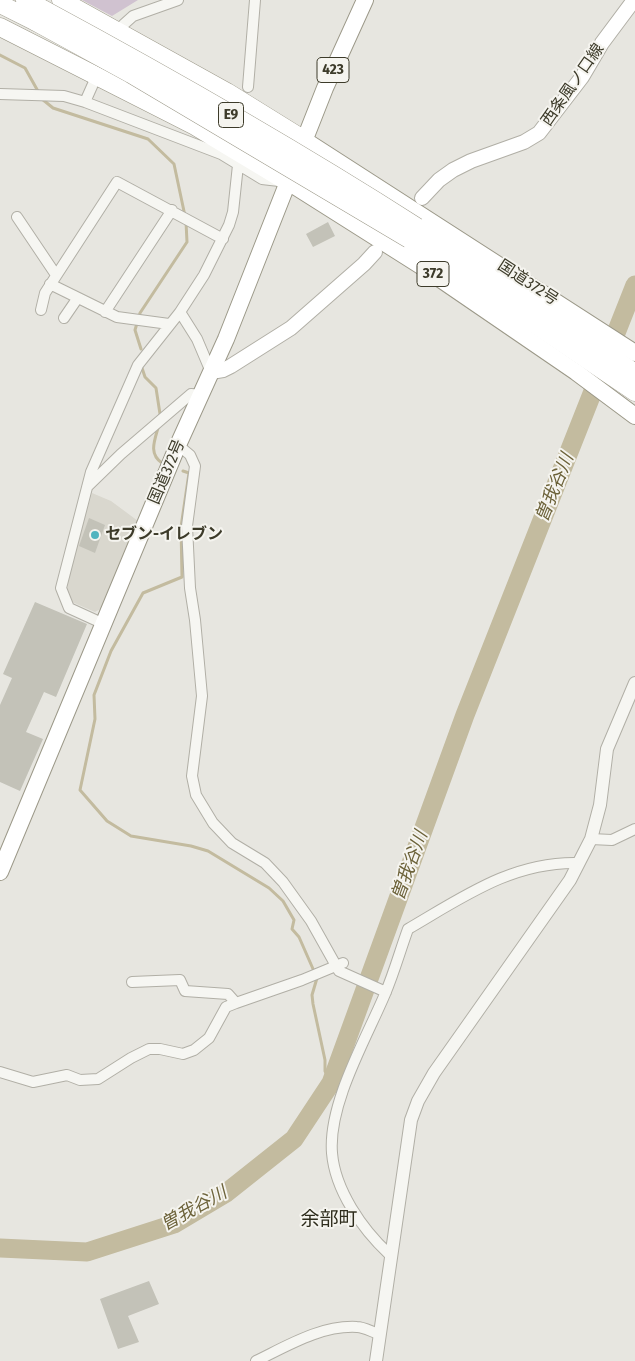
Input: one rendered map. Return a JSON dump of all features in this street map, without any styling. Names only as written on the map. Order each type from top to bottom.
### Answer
[{"type":"highway","name":"E9","points":[[25,0],[39,15]]},
{"type":"highway","points":[[61,0],[227,92],[306,141]]},
{"type":"highway","name":"423","points":[[306,141],[325,88],[365,0]]},
{"type":"highway","name":"E9","points":[[0,4],[39,15],[112,46],[347,183],[483,278],[635,392]]},
{"type":"highway","points":[[0,27],[195,126],[288,182]]},
{"type":"highway","name":"国道372号","points":[[0,872],[178,445],[212,372],[306,141],[635,352]]},
{"type":"highway","name":"372","points":[[288,182],[424,268],[576,372],[634,416]]},
{"type":"highway","name":"E9","points":[[483,278],[635,373]]},
{"type":"main road","name":"西条風ノ口線","points":[[422,198],[439,180],[453,170],[471,161],[524,142],[540,133],[582,77],[602,43],[634,0]]},
{"type":"main road","points":[[389,236],[411,227]]},
{"type":"main road","points":[[212,372],[231,366],[291,328],[364,264],[374,252]]},
{"type":"street","points":[[123,25],[133,16],[178,0]]},
{"type":"street","points":[[248,87],[255,0]]},
{"type":"street","points":[[86,102],[93,84]]},
{"type":"street","points":[[0,94],[64,96],[86,102],[115,115],[146,124],[221,154],[262,179],[288,182]]},
{"type":"street","points":[[104,624],[68,608],[61,588],[91,472],[138,365],[180,312],[204,275],[222,239],[233,212],[238,165]]},
{"type":"street","points":[[41,310],[45,293],[117,182],[181,215],[222,239]]},
{"type":"street","points":[[105,312],[181,215]]},
{"type":"street","points":[[17,217],[53,280],[77,299],[117,317],[169,324]]},
{"type":"street","points":[[64,318],[77,299]]},
{"type":"street","points":[[180,312],[197,339],[212,372]]},
{"type":"street","points":[[87,487],[121,454],[190,394],[202,395]]},
{"type":"street","points":[[178,445],[190,455],[195,466],[189,507],[188,549],[190,588],[202,696],[192,776],[193,788],[205,812],[222,834],[265,863],[283,882],[311,921],[335,967],[344,975],[382,991]]},
{"type":"street","points":[[376,1361],[389,1254],[410,1120],[418,1101],[434,1074],[570,880],[579,863],[591,839],[600,805],[607,749],[630,705],[635,683]]},
{"type":"street","points":[[591,839],[612,840],[635,829]]},
{"type":"street","points":[[389,1254],[361,1221],[339,1183],[332,1152],[335,1123],[344,1087],[408,929],[493,880],[518,870],[579,863]]},
{"type":"street","points":[[0,1072],[33,1082],[66,1075],[80,1080],[98,1080],[130,1058],[149,1050],[160,1049],[183,1054],[194,1050],[209,1038],[226,1007],[335,967]]},
{"type":"street","points":[[132,982],[180,980],[185,991],[228,994],[236,1003]]},
{"type":"street","points":[[256,1361],[306,1337],[339,1328],[358,1327],[379,1334]]},
{"type":"shaded area","points":[[82,0],[138,0],[112,16]]},
{"type":"shaded area","points":[[92,493],[111,501],[138,521],[102,608],[95,612],[72,602],[67,589],[75,549]]},
{"type":"building","points":[[328,222],[335,236],[313,247],[306,234]]},
{"type":"building","points":[[89,518],[105,525],[95,553],[79,546]]},
{"type":"building","points":[[35,602],[87,624],[56,697],[44,692],[26,732],[43,739],[20,791],[0,782],[0,705],[12,678],[3,674]]},
{"type":"building","points":[[149,1281],[159,1304],[128,1316],[139,1342],[118,1349],[100,1299]]},
{"type":"waterway","points":[[0,55],[25,68],[39,93]]},
{"type":"waterway","points":[[42,99],[53,108],[148,139],[174,164],[185,216]]},
{"type":"waterway","points":[[141,349],[135,330],[140,313],[187,242],[186,222]]},
{"type":"waterway","name":"曽我谷川","points":[[0,1248],[87,1252],[174,1224],[226,1193],[294,1139],[331,1083],[465,715],[635,285]]},
{"type":"waterway","points":[[142,368],[145,377],[156,388],[160,414]]},
{"type":"waterway","points":[[158,428],[154,452],[155,456],[162,463]]},
{"type":"waterway","points":[[183,471],[189,473],[181,527],[182,577],[143,593],[111,651],[94,695],[95,719],[80,790],[107,821],[131,836],[191,846],[208,851],[269,888],[283,901],[294,920],[292,929],[299,937],[317,978],[312,995],[313,1004],[325,1060],[325,1071],[331,1083]]},
{"type":"place","name":"セブン-イレブン","points":[[95,535]]},
{"type":"district","name":"余部町","points":[[329,1220]]}]
